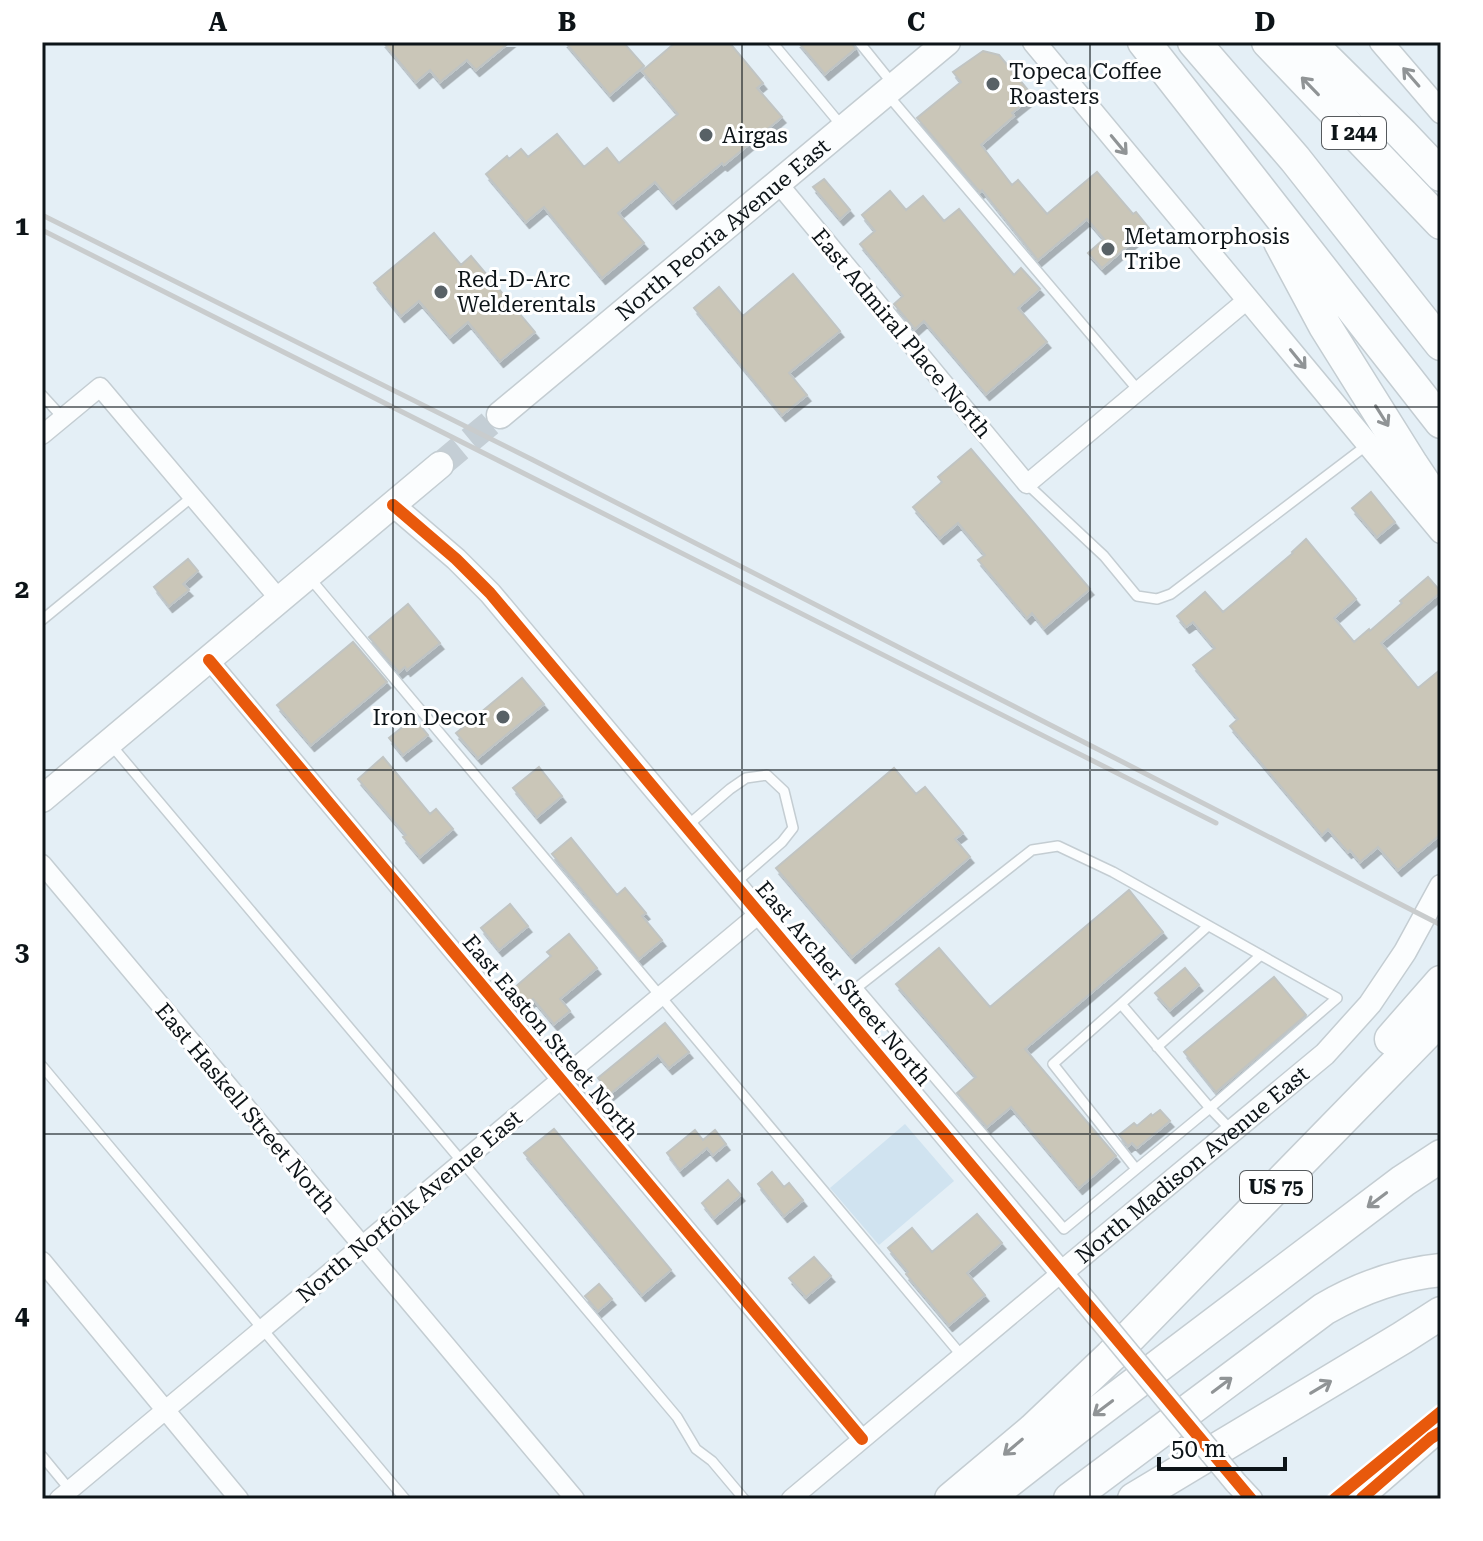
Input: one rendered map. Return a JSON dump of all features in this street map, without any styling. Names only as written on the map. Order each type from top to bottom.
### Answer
[{"type":"highway","points":[[1144,42],[1441,422]]},
{"type":"highway","points":[[1194,42],[1295,159],[1441,344]]},
{"type":"highway","name":"I 244","points":[[1268,42],[1441,223]]},
{"type":"highway","points":[[1309,42],[1441,175]]},
{"type":"highway","points":[[1231,152],[1325,326],[1412,465],[1441,504]]},
{"type":"highway","points":[[1295,159],[1441,309]]},
{"type":"highway","points":[[1405,1025],[1441,972]]},
{"type":"highway","points":[[1111,1356],[1191,1250],[1405,1025],[1441,982]]},
{"type":"highway","name":"US 75","points":[[951,1499],[1033,1430],[1111,1356],[1441,1018]]},
{"type":"highway","points":[[986,1499],[1365,1209],[1441,1156]]},
{"type":"highway","points":[[1070,1499],[1324,1309],[1371,1286],[1405,1276],[1440,1280],[1402,1338]]},
{"type":"highway","points":[[1134,1499],[1441,1313]]},
{"type":"main road","name":"North Peoria Avenue East","points":[[500,415],[947,42]]},
{"type":"main road","points":[[42,799],[440,465]]},
{"type":"street","points":[[1034,42],[1441,532]]},
{"type":"street","points":[[1381,42],[1441,112]]},
{"type":"street","name":"East Admiral Place North","points":[[777,182],[1027,484]]},
{"type":"street","points":[[1027,484],[1247,300]]},
{"type":"street","points":[[42,435],[100,387],[280,600]]},
{"type":"street","name":"East Archer Street North","points":[[393,505],[490,593],[1244,1491]]},
{"type":"street","name":"East Easton Street North","points":[[209,660],[862,1439]]},
{"type":"street","name":"East Haskell Street North","points":[[42,864],[575,1499]]},
{"type":"street","name":"North Madison Avenue East","points":[[791,1499],[1325,1054],[1370,1004],[1405,952],[1441,886]]},
{"type":"street","name":"North Norfolk Avenue East","points":[[65,1494],[760,913]]},
{"type":"street","points":[[42,1261],[239,1499]]},
{"type":"street","points":[[1360,1499],[1441,1432]]},
{"type":"lane","points":[[772,42],[843,128]]},
{"type":"lane","points":[[859,42],[890,89],[1138,390]]},
{"type":"lane","points":[[42,395],[63,418]]},
{"type":"lane","points":[[1027,484],[1104,556],[1137,596],[1157,599],[1171,594],[1367,445]]},
{"type":"lane","points":[[42,620],[192,497]]},
{"type":"lane","points":[[309,576],[962,1356]]},
{"type":"lane","points":[[109,743],[677,1417],[696,1449],[712,1461],[744,1499]]},
{"type":"lane","points":[[687,826],[746,778],[767,775],[784,791],[793,828],[782,842],[735,883]]},
{"type":"lane","points":[[836,1004],[857,987],[1032,850],[1058,846],[1113,872],[1337,998],[1064,1229],[857,987]]},
{"type":"lane","points":[[1136,1169],[1053,1064],[1208,926]]},
{"type":"lane","points":[[1157,1047],[1261,955]]},
{"type":"lane","points":[[1121,1004],[1232,1131]]},
{"type":"lane","points":[[42,1066],[405,1499]]},
{"type":"lane","points":[[42,1456],[65,1494]]},
{"type":"shaded area","points":[[905,1124],[954,1181],[879,1245],[830,1188]]},
{"type":"building","points":[[383,42],[510,42],[476,70],[467,60],[440,82],[430,70],[416,82]]},
{"type":"building","points":[[565,42],[623,42],[644,66],[610,95]]},
{"type":"building","points":[[676,42],[729,42],[763,83],[757,88],[782,117],[673,203],[655,182],[618,213],[644,243],[602,278],[544,207],[526,222],[486,174],[507,156],[509,159],[521,149],[528,157],[557,134],[584,167],[607,148],[619,163],[678,114],[642,71]]},
{"type":"building","points":[[798,42],[852,42],[855,49],[825,74]]},
{"type":"building","points":[[983,51],[999,55],[1033,96],[981,145],[1012,185],[1018,180],[1047,214],[1097,172],[1149,228],[1102,268],[1088,253],[1104,239],[1087,219],[1038,260],[982,190],[980,192],[917,118],[961,82],[953,72]]},
{"type":"building","points":[[824,179],[850,210],[840,219],[813,187]]},
{"type":"building","points":[[890,191],[906,210],[923,196],[944,221],[959,209],[1014,275],[1021,268],[1040,289],[1018,308],[1047,342],[986,394],[924,321],[915,329],[894,304],[903,296],[860,244],[875,231],[862,215]]},
{"type":"building","name":"Red-D-Arc Welderentals","points":[[434,233],[461,265],[471,256],[535,332],[500,361],[468,322],[450,337],[419,301],[401,316],[374,283]]},
{"type":"building","points":[[793,274],[840,331],[789,373],[807,395],[782,415],[694,308],[719,287],[743,316]]},
{"type":"building","points":[[971,449],[1090,589],[1044,628],[1032,613],[1027,618],[978,560],[985,555],[958,523],[940,538],[913,507],[942,482],[938,477]]},
{"type":"building","points":[[1371,492],[1395,522],[1377,537],[1352,508]]},
{"type":"building","points":[[1306,539],[1356,599],[1334,618],[1354,642],[1428,577],[1441,592],[1381,643],[1418,688],[1441,669],[1441,834],[1398,870],[1378,847],[1360,862],[1328,829],[1322,835],[1230,726],[1238,719],[1193,665],[1215,648],[1193,622],[1186,627],[1177,616],[1205,592],[1223,612]]},
{"type":"building","points":[[188,559],[198,571],[183,584],[189,590],[169,606],[154,587]]},
{"type":"building","points":[[408,604],[440,643],[407,670],[405,667],[399,672],[369,637]]},
{"type":"building","points":[[353,642],[387,682],[311,745],[277,705]]},
{"type":"building","name":"Iron Decor","points":[[522,678],[544,704],[478,758],[456,733]]},
{"type":"building","points":[[414,718],[428,735],[403,755],[389,738]]},
{"type":"building","points":[[383,757],[430,814],[436,809],[453,829],[420,857],[403,837],[406,835],[358,779]]},
{"type":"building","points":[[539,767],[562,796],[537,817],[513,788]]},
{"type":"building","points":[[894,768],[916,794],[925,787],[963,833],[955,839],[970,857],[852,957],[776,868]]},
{"type":"building","points":[[571,838],[617,895],[625,888],[646,913],[642,916],[662,940],[639,959],[552,854]]},
{"type":"building","points":[[1129,890],[1163,932],[1025,1049],[1116,1156],[1079,1188],[1011,1107],[987,1127],[957,1093],[976,1077],[896,984],[939,948],[990,1007]]},
{"type":"building","points":[[510,904],[528,926],[499,950],[481,928]]},
{"type":"building","points":[[569,934],[597,968],[560,999],[570,1011],[554,1024],[533,999],[527,1004],[514,988],[551,956],[547,952]]},
{"type":"building","points":[[1185,968],[1199,985],[1170,1010],[1155,993]]},
{"type":"building","points":[[1274,977],[1306,1015],[1216,1092],[1184,1052]]},
{"type":"building","points":[[665,1023],[689,1052],[669,1068],[658,1055],[610,1094],[598,1078]]},
{"type":"building","points":[[1160,1110],[1170,1121],[1137,1148],[1132,1143],[1128,1146],[1119,1135],[1134,1123],[1137,1126]]},
{"type":"building","points":[[554,1129],[671,1270],[642,1295],[524,1153]]},
{"type":"building","points":[[695,1130],[703,1140],[715,1130],[726,1144],[713,1155],[707,1148],[680,1170],[667,1153]]},
{"type":"building","points":[[772,1172],[784,1187],[789,1183],[803,1200],[784,1216],[758,1184]]},
{"type":"building","points":[[728,1180],[741,1195],[714,1218],[702,1203]]},
{"type":"building","points":[[977,1214],[1002,1243],[967,1273],[985,1295],[949,1325],[888,1248],[912,1228],[932,1252]]},
{"type":"building","points":[[814,1257],[831,1276],[806,1297],[789,1278]]},
{"type":"building","points":[[599,1284],[612,1299],[598,1311],[585,1296]]},
{"type":"tunnel","points":[[440,465],[500,415]]},
{"type":"railway","points":[[42,215],[533,460],[1441,925]]},
{"type":"railway","points":[[42,230],[1216,823]]},
{"type":"cycle path","points":[[393,505],[490,593],[1251,1499]]},
{"type":"cycle path","points":[[209,660],[862,1439]]},
{"type":"cycle path","points":[[1335,1499],[1441,1412]]},
{"type":"cycle path","points":[[1362,1498],[1441,1432]]},
{"type":"place","name":"Topeca Coffee Roasters","points":[[993,84]]},
{"type":"place","name":"Airgas","points":[[706,135]]},
{"type":"place","name":"Metamorphosis Tribe","points":[[1108,249]]},
{"type":"place","name":"Red-D-Arc Welderentals","points":[[441,292]]},
{"type":"place","name":"Iron Decor","points":[[503,717]]}]
